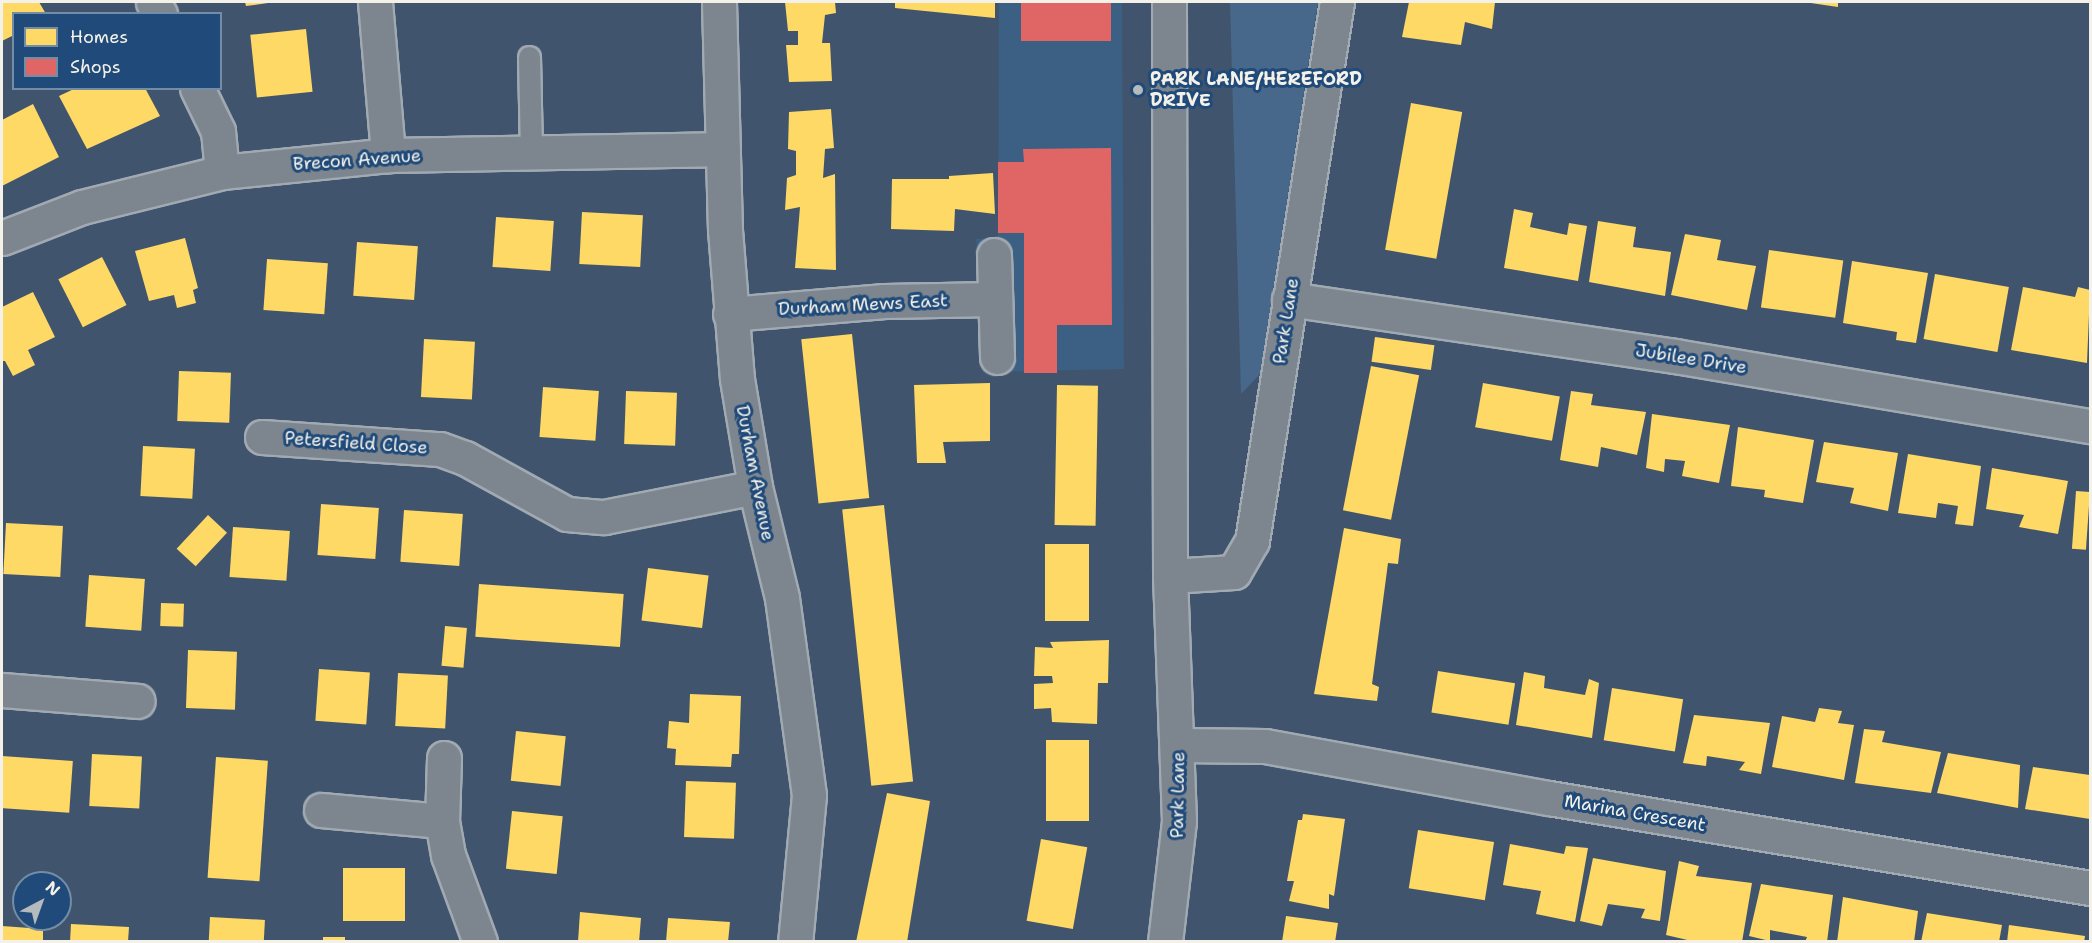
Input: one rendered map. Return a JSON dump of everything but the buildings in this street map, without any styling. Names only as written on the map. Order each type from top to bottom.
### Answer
[{"type":"street","points":[[375,2],[388,155]]},
{"type":"street","name":"Durham Avenue","points":[[719,2],[730,314],[755,487],[782,598],[809,795],[795,942]]},
{"type":"street","name":"Park Lane","points":[[1165,942],[1179,821],[1179,745],[1170,576],[1168,2]]},
{"type":"street","name":"Park Lane","points":[[1170,576],[1234,572],[1252,541],[1337,2]]},
{"type":"street","points":[[198,90],[218,132],[222,172]]},
{"type":"street","name":"Brecon Avenue","points":[[2,238],[81,207],[222,172],[388,155],[723,149]]},
{"type":"street","points":[[994,255],[997,357]]},
{"type":"street","name":"Durham Mews East","points":[[730,314],[884,301],[995,299]]},
{"type":"street","name":"Jubilee Drive","points":[[1290,299],[1675,356],[2091,426]]},
{"type":"street","name":"Petersfield Close","points":[[262,437],[440,449],[465,458],[567,514],[604,517],[755,487]]},
{"type":"street","points":[[2,690],[138,700]]},
{"type":"street","name":"Marina Crescent","points":[[1179,745],[1265,746],[1549,798],[2091,888]]},
{"type":"street","points":[[444,758],[442,821],[448,855],[480,942]]},
{"type":"street","points":[[321,810],[442,821]]},
{"type":"lane","points":[[529,57],[531,153]]},
{"type":"shaded area","points":[[999,2],[1122,2],[1124,369],[987,372],[976,239],[998,238]]},
{"type":"shaded area","points":[[1230,2],[1318,2],[1260,374],[1241,394]]},
{"type":"place","name":"PARK LANE/HEREFORD DRIVE","points":[[1138,90]]}]
